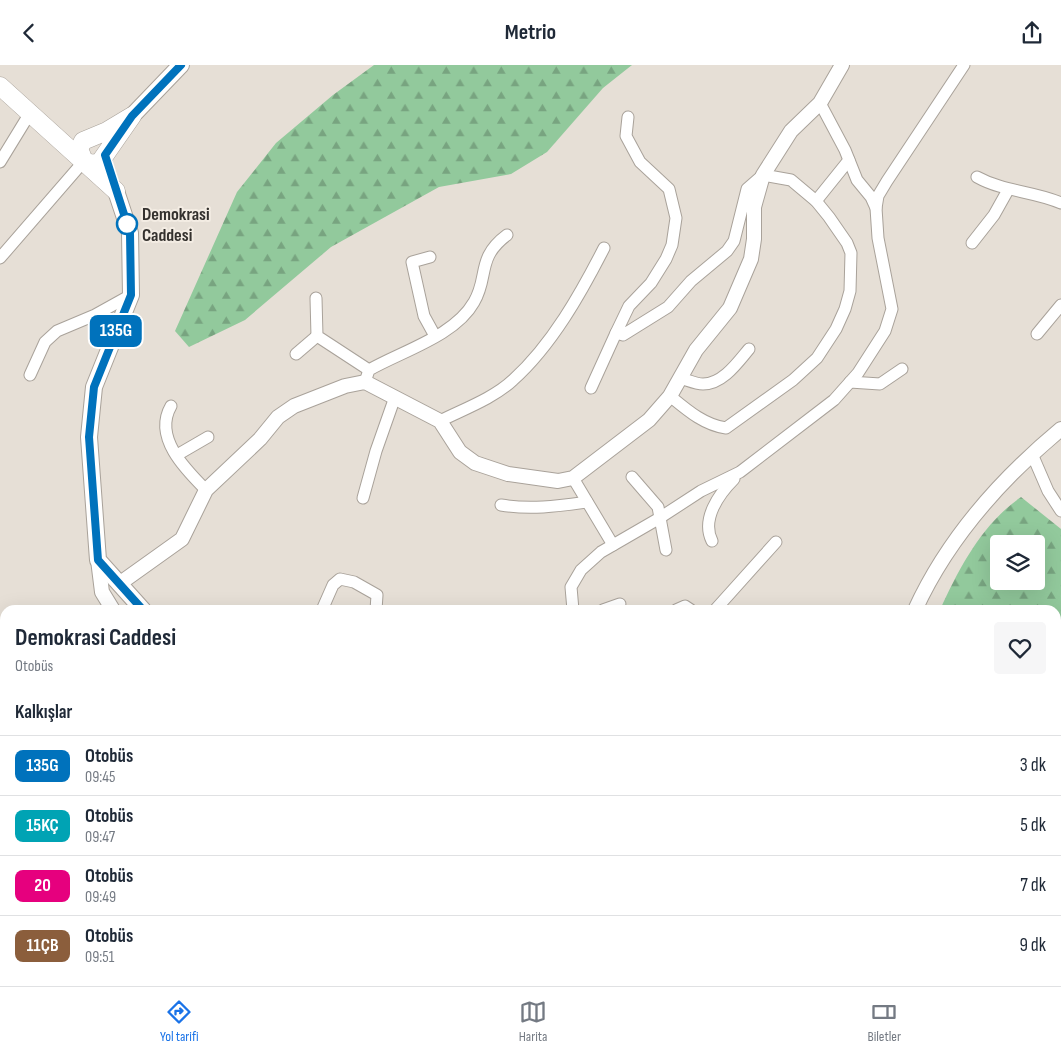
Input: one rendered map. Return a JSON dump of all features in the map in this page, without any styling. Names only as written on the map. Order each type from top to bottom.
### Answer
[{"type":"main road","points":[[84,161],[96,163],[105,155],[132,116],[181,65]]},
{"type":"main road","points":[[0,86],[116,191]]},
{"type":"main road","points":[[84,161],[79,149],[83,141],[107,131],[132,116]]},
{"type":"main road","points":[[35,117],[68,134],[91,138],[103,143],[105,155],[130,233],[131,295],[94,387],[89,437],[98,560],[138,605]]},
{"type":"street","points":[[616,333],[623,335],[668,307],[691,281],[728,251],[734,241],[747,189],[763,175],[791,131],[820,103],[842,65]]},
{"type":"street","points":[[573,605],[571,587],[581,570],[600,552],[661,518],[701,491],[740,472],[834,400],[850,383],[885,331],[892,309],[878,238],[876,209],[878,196],[886,181],[964,65]]},
{"type":"street","points":[[820,103],[857,180],[871,197],[876,209]]},
{"type":"street","points":[[0,162],[35,117]]},
{"type":"street","points":[[591,388],[628,305],[651,283],[666,259],[672,245],[676,218],[669,189],[640,162],[630,144],[626,135],[628,117]]},
{"type":"street","points":[[816,201],[849,160]]},
{"type":"street","points":[[0,259],[84,161]]},
{"type":"street","points":[[670,396],[690,413],[714,427],[726,428],[793,380],[826,346],[845,309],[850,291],[851,253],[847,243],[816,201],[791,180],[763,175]]},
{"type":"street","points":[[316,298],[317,336],[395,397],[440,421],[460,452],[475,463],[508,475],[558,481],[573,478],[649,420],[670,396],[696,350],[730,308],[751,259],[754,239],[754,207],[763,175]]},
{"type":"street","points":[[977,177],[1008,190],[1050,198],[1061,203]]},
{"type":"street","points":[[972,243],[994,215],[1008,190]]},
{"type":"street","points":[[119,584],[182,539],[206,490],[260,439],[278,417],[294,406],[367,376],[453,327],[475,302],[485,262],[498,242],[507,235]]},
{"type":"street","points":[[440,421],[513,380],[558,329],[586,284],[604,247]]},
{"type":"street","points":[[430,257],[412,262],[424,316],[435,336]]},
{"type":"street","points":[[30,375],[45,342],[56,331],[95,315],[131,295]]},
{"type":"street","points":[[1038,334],[1061,305]]},
{"type":"street","points":[[296,354],[317,336]]},
{"type":"street","points":[[680,378],[704,384],[719,379],[737,364],[749,349]]},
{"type":"street","points":[[850,383],[880,384],[902,369]]},
{"type":"street","points":[[363,498],[376,451],[395,397]]},
{"type":"street","points":[[170,406],[165,416],[164,428],[177,455],[188,472],[206,490]]},
{"type":"street","points":[[917,605],[928,581],[974,516],[1032,454],[1061,429]]},
{"type":"street","points":[[177,455],[208,437]]},
{"type":"street","points":[[1032,454],[1048,491],[1061,511]]},
{"type":"street","points":[[712,541],[708,533],[715,501],[740,472]]},
{"type":"street","points":[[632,477],[658,507],[666,550]]},
{"type":"street","points":[[573,478],[613,545]]},
{"type":"street","points":[[501,505],[520,508],[547,508],[587,502]]},
{"type":"street","points":[[719,605],[776,541]]},
{"type":"street","points":[[98,560],[102,592],[110,605]]},
{"type":"street","points":[[324,605],[333,585],[340,579],[354,582],[377,595],[376,605]]},
{"type":"green space","points":[[374,65],[632,65],[603,88],[547,152],[511,174],[439,187],[331,247],[245,320],[189,347],[175,331],[237,192],[276,143],[333,95]]},
{"type":"green space","points":[[1021,497],[1061,529],[1061,605],[942,605],[955,578],[983,534],[1007,508]]},
{"type":"bus line","name":"135G","points":[[138,605],[98,560],[89,437],[94,387],[131,295],[130,233],[105,155],[132,116],[181,65]]},
{"type":"place","name":"Demokrasi Caddesi","points":[[127,224]]}]
